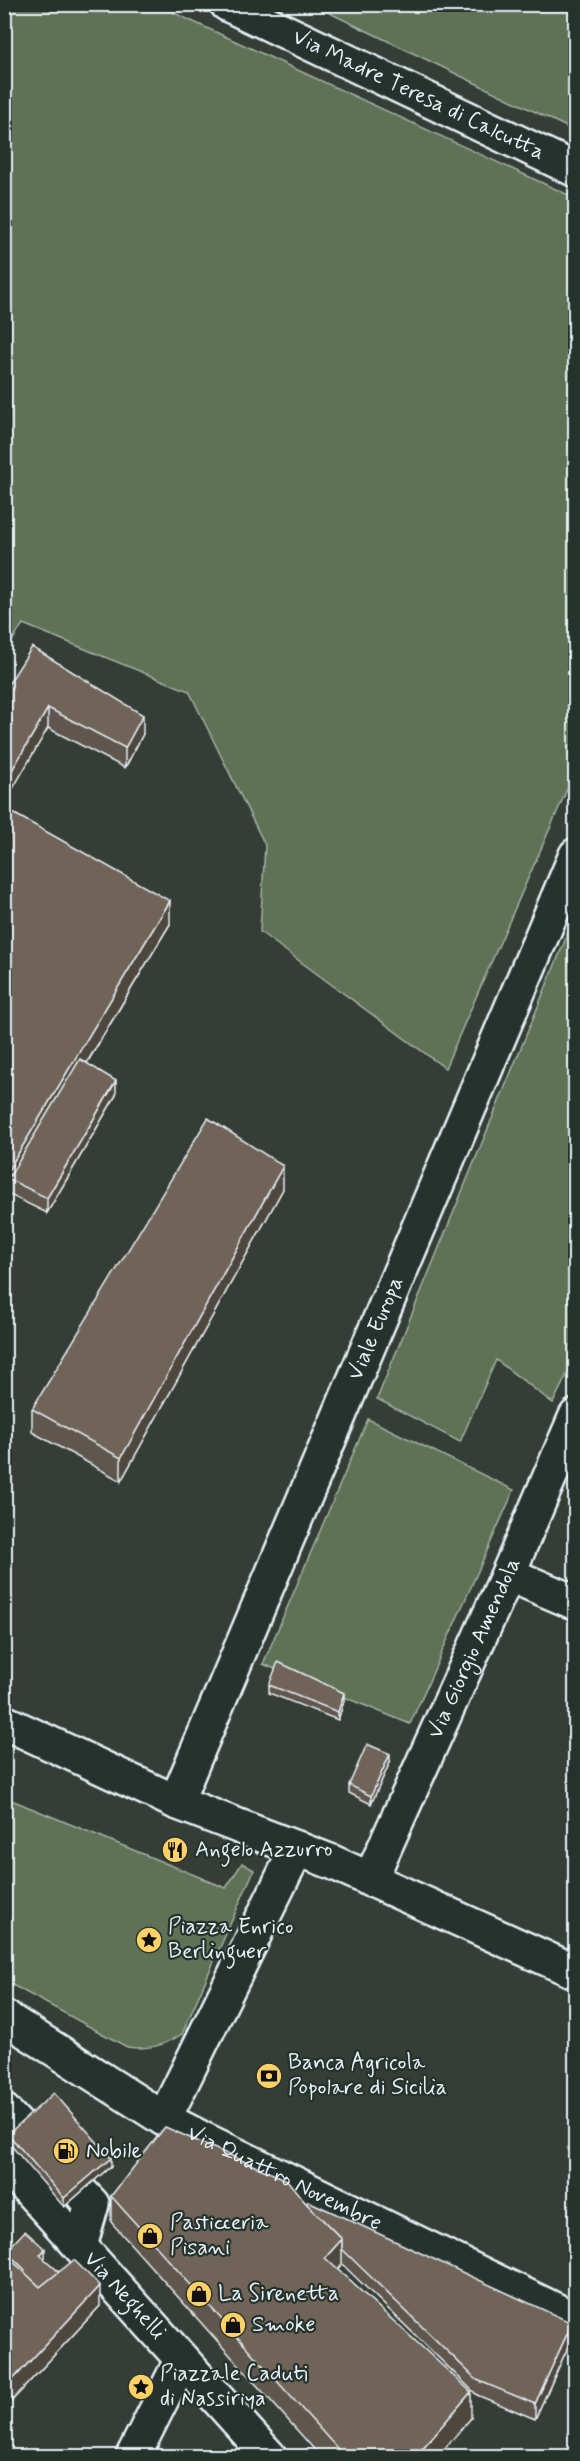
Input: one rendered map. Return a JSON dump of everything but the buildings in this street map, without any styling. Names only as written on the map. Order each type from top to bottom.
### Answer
[{"type":"street","name":"Via Madre Teresa di Calcutta","points":[[227,4],[576,170]]},
{"type":"street","name":"Viale Europa","points":[[176,1802],[576,855]]},
{"type":"street","name":"Via Giorgio Amendola","points":[[370,1880],[508,1574],[576,1416]]},
{"type":"street","points":[[508,1574],[576,1603]]},
{"type":"street","points":[[4,1722],[176,1802],[297,1848],[576,1972]]},
{"type":"street","points":[[164,2119],[297,1848]]},
{"type":"street","name":"Via Quattro Novembre","points":[[5,2017],[164,2119],[576,2320]]},
{"type":"street","points":[[4,2111],[92,2204],[80,2247]]},
{"type":"street","name":"Via Neghelli","points":[[4,2162],[269,2457]]},
{"type":"street","points":[[133,2457],[181,2361]]},
{"type":"green space","points":[[5,4],[157,5],[575,198],[575,771],[445,1068],[260,932],[265,845],[189,691],[23,624],[5,652]]},
{"type":"green space","points":[[313,5],[575,5],[575,131]]},
{"type":"green space","points":[[575,916],[575,1358],[553,1403],[496,1360],[460,1442],[377,1399]]},
{"type":"green space","points":[[368,1419],[514,1490],[410,1724],[263,1664]]},
{"type":"green space","points":[[4,1797],[226,1888],[242,1863],[254,1870],[182,2034],[169,2042],[156,2046],[127,2047],[5,1981]]},
{"type":"place","name":"Angelo Azzurro","points":[[175,1850]]},
{"type":"place","name":"Piazza Enrico Berlinguer","points":[[149,1940]]},
{"type":"place","name":"Banca Agricola Popolare di Sicilia","points":[[269,2076]]},
{"type":"place","name":"Nobile","points":[[66,2151]]},
{"type":"place","name":"Pasticceria Pisani","points":[[150,2236]]},
{"type":"place","name":"La Sirenetta","points":[[199,2294]]},
{"type":"place","name":"Smoke","points":[[233,2325]]},
{"type":"place","name":"Piazzale Caduti di Nassiriya","points":[[141,2387]]}]
